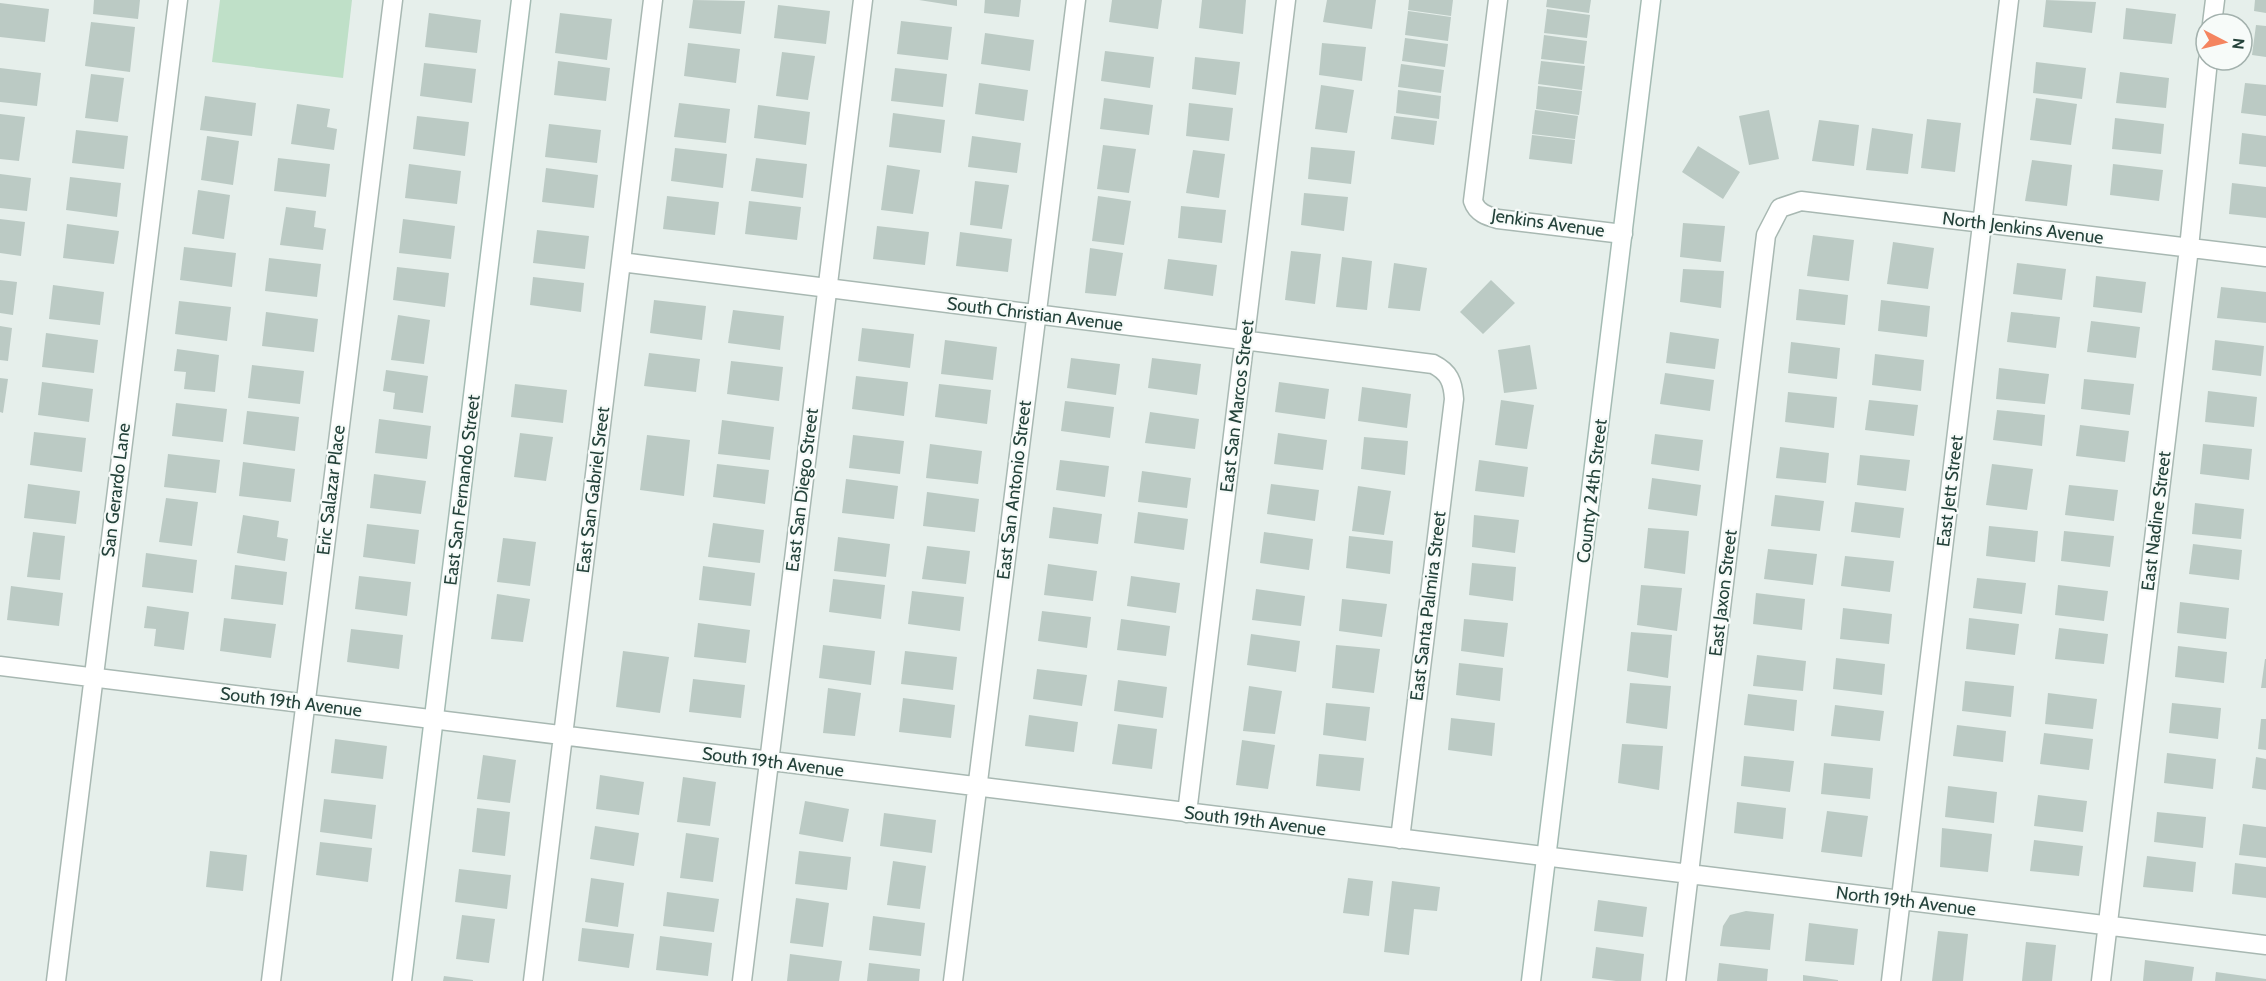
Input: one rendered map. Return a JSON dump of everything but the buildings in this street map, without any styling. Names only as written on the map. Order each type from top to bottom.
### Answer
[{"type":"street","name":"San Gerardo Lane","points":[[56,981],[178,0]]},
{"type":"street","name":"Eric Salazar Place","points":[[271,981],[393,0]]},
{"type":"street","name":"East San Fernando Street","points":[[402,981],[521,0]]},
{"type":"street","name":"East San Gabriel Sreet","points":[[533,981],[653,0]]},
{"type":"street","name":"East San Diego Street","points":[[742,981],[863,0]]},
{"type":"street","name":"East San Antonio Street","points":[[953,981],[1076,0]]},
{"type":"street","name":"East San Marcos Street","points":[[1187,813],[1286,0]]},
{"type":"street","name":"Jenkins Avenue","points":[[1498,0],[1473,201],[1475,208],[1484,215],[1498,219],[1623,234]]},
{"type":"street","name":"County 24th Street","points":[[1531,981],[1651,0]]},
{"type":"street","name":"East Jett Street","points":[[1891,981],[2009,0]]},
{"type":"street","name":"East Nadine Street","points":[[2101,981],[2189,248],[2207,72]]},
{"type":"street","name":"North Jenkins Avenue","points":[[1780,208],[1801,201],[2266,257]]},
{"type":"street","name":"East Jaxon Street","points":[[1676,981],[1766,235],[1780,208]]},
{"type":"street","name":"South Christian Avenue","points":[[621,262],[1433,364],[1447,373]]},
{"type":"street","name":"East Santa Palmira Street","points":[[1400,839],[1454,399],[1453,386],[1447,373]]},
{"type":"street","name":"South 19th Avenue","points":[[0,666],[1546,857]]},
{"type":"street","name":"North 19th Avenue","points":[[1546,857],[2266,945]]},
{"type":"green space","points":[[220,0],[352,0],[343,78],[212,62]]}]
